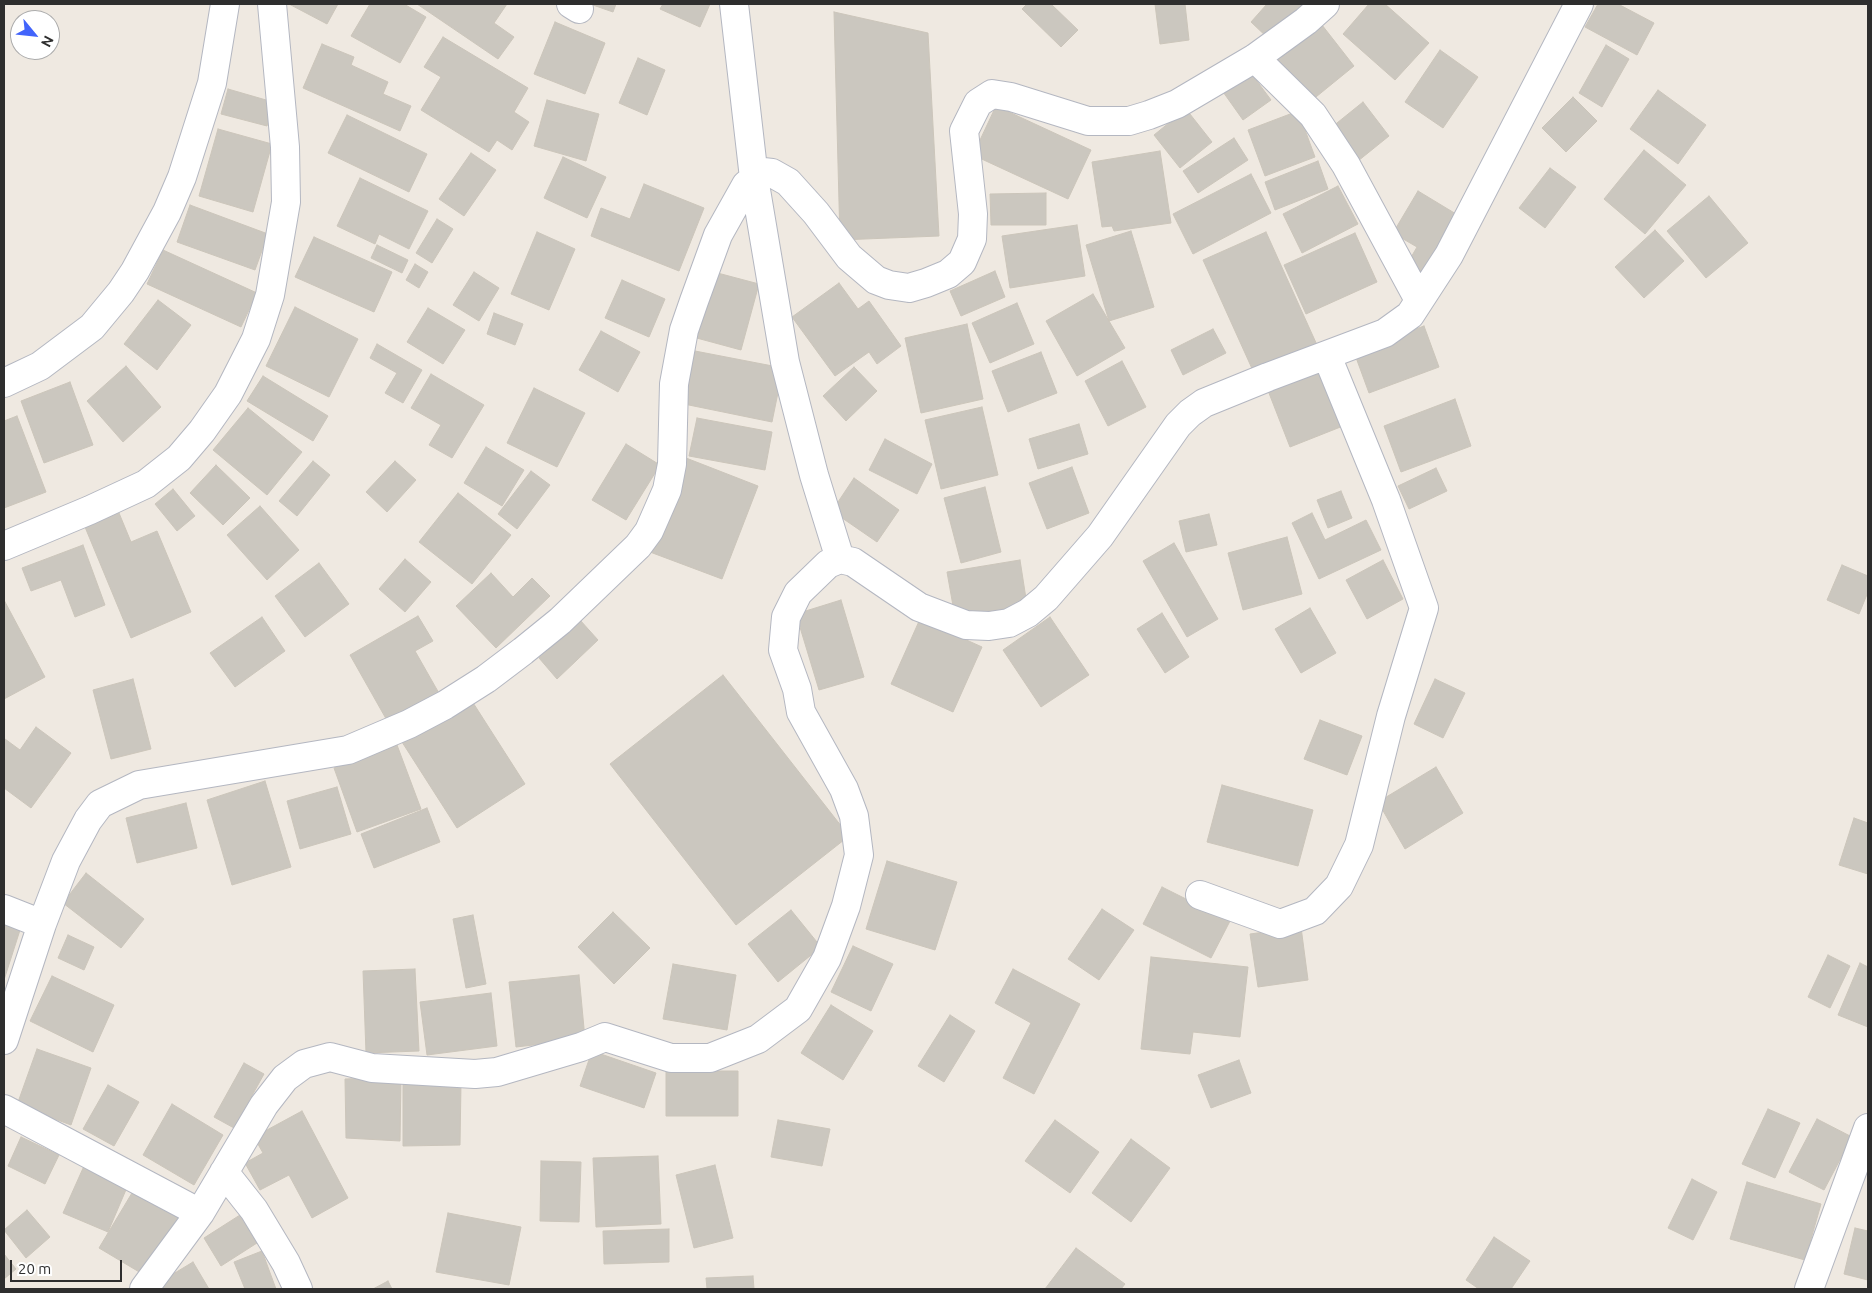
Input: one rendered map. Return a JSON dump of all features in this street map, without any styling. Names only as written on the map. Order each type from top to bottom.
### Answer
[{"type":"street","points":[[4,383],[40,366],[92,327],[121,292],[135,271],[182,177],[212,84],[225,4]]},
{"type":"street","points":[[4,546],[146,484],[179,458],[202,431],[228,394],[256,339],[270,295],[286,202],[285,148],[272,4]]},
{"type":"street","points":[[734,4],[754,178],[786,362],[814,475],[840,559]]},
{"type":"street","points":[[4,1040],[42,924],[66,861],[88,820],[100,804],[139,785],[348,750],[409,724],[486,679],[560,620],[638,546],[649,531],[667,490],[672,464],[674,384],[684,330],[718,235],[746,185],[754,178],[763,172],[772,173],[788,182],[816,213],[834,240],[862,270],[876,280],[889,285],[909,288],[948,274],[962,262],[972,239],[973,214],[964,131],[978,102],[992,94],[1011,97],[1088,121],[1128,121],[1177,104],[1255,58],[1306,21],[1325,4]]},
{"type":"street","points":[[144,1289],[200,1213],[264,1105],[285,1078],[304,1064],[330,1056],[372,1068],[475,1074],[497,1072],[580,1047],[605,1037],[671,1058],[710,1058],[758,1039],[798,1009],[827,958],[846,906],[859,854],[854,816],[844,789],[802,712],[797,689],[782,650],[786,617],[798,593],[828,564],[840,559],[853,562],[919,607],[966,626],[989,626],[1009,623],[1028,613],[1046,598],[1100,536],[1178,425],[1190,412],[1204,403],[1268,377],[1385,333],[1410,315],[1449,255],[1579,4]]},
{"type":"street","points":[[1255,58],[1312,115],[1332,143],[1346,164],[1419,300]]},
{"type":"street","points":[[1200,895],[1280,924],[1315,911],[1339,886],[1359,845],[1391,716],[1424,608],[1386,500],[1326,356]]},
{"type":"street","points":[[4,909],[42,924]]},
{"type":"street","points":[[4,1109],[200,1213]]},
{"type":"street","points":[[1809,1289],[1868,1128]]},
{"type":"street","points":[[224,1172],[254,1210],[286,1263],[298,1289]]},
{"type":"building","points":[[289,4],[338,4],[327,24]]},
{"type":"building","points":[[370,4],[404,4],[426,17],[400,63],[351,36]]},
{"type":"building","points":[[417,4],[507,4],[494,23],[514,37],[498,59]]},
{"type":"building","points":[[590,4],[616,4],[613,12]]},
{"type":"building","points":[[663,4],[710,4],[700,27],[660,9]]},
{"type":"building","points":[[1027,4],[1051,4],[1078,30],[1061,47],[1022,9]]},
{"type":"building","points":[[1155,4],[1185,4],[1189,40],[1160,44]]},
{"type":"building","points":[[1267,4],[1302,4],[1270,40],[1251,22]]},
{"type":"building","points":[[1369,4],[1385,4],[1429,43],[1395,80],[1343,34]]},
{"type":"building","points":[[1598,4],[1618,4],[1654,23],[1637,55],[1585,27]]},
{"type":"building","points":[[834,12],[928,33],[939,236],[840,240]]},
{"type":"building","points":[[555,22],[605,43],[585,94],[534,74]]},
{"type":"building","points":[[1322,25],[1354,66],[1311,101],[1278,60]]},
{"type":"building","points":[[443,37],[528,88],[514,112],[529,122],[512,150],[497,140],[489,152],[421,110],[441,77],[424,67]]},
{"type":"building","points":[[322,44],[354,57],[351,65],[388,82],[383,94],[411,106],[400,131],[303,88]]},
{"type":"building","points":[[1606,45],[1629,59],[1602,107],[1579,93]]},
{"type":"building","points":[[1440,50],[1478,77],[1443,128],[1405,102]]},
{"type":"building","points":[[638,58],[665,70],[647,115],[619,103]]},
{"type":"building","points":[[1248,69],[1271,100],[1243,120],[1221,89]]},
{"type":"building","points":[[228,89],[273,102],[267,126],[221,114]]},
{"type":"building","points":[[1658,90],[1706,125],[1678,164],[1630,129]]},
{"type":"building","points":[[1573,97],[1597,121],[1566,152],[1542,128]]},
{"type":"building","points":[[547,100],[599,114],[586,161],[534,146]]},
{"type":"building","points":[[1363,102],[1389,136],[1358,161],[1332,127]]},
{"type":"building","points":[[996,106],[1091,150],[1068,199],[973,155]]},
{"type":"building","points":[[1186,109],[1212,142],[1180,168],[1154,135]]},
{"type":"building","points":[[1298,111],[1315,157],[1265,176],[1248,130]]},
{"type":"building","points":[[347,115],[427,154],[409,192],[328,153]]},
{"type":"building","points":[[218,129],[272,144],[253,212],[199,196]]},
{"type":"building","points":[[1234,138],[1248,160],[1198,193],[1183,171]]},
{"type":"building","points":[[1644,150],[1686,185],[1645,234],[1604,199]]},
{"type":"building","points":[[1160,151],[1171,223],[1114,231],[1112,226],[1102,227],[1092,162]]},
{"type":"building","points":[[471,153],[496,170],[464,216],[439,199]]},
{"type":"building","points":[[563,157],[606,177],[587,218],[544,198]]},
{"type":"building","points":[[1318,161],[1328,189],[1275,210],[1265,182]]},
{"type":"building","points":[[1550,168],[1576,187],[1545,228],[1519,208]]},
{"type":"building","points":[[1251,174],[1271,213],[1193,254],[1173,214]]},
{"type":"building","points":[[360,178],[428,211],[409,249],[379,234],[375,244],[337,226]]},
{"type":"building","points":[[644,184],[704,208],[679,271],[591,236],[601,208],[630,219]]},
{"type":"building","points":[[1338,186],[1358,224],[1302,253],[1283,214]]},
{"type":"building","points":[[1418,191],[1461,217],[1425,277],[1406,266],[1417,247],[1393,233]]},
{"type":"building","points":[[1046,193],[1046,225],[991,225],[990,194]]},
{"type":"building","points":[[1709,196],[1748,243],[1706,278],[1667,231]]},
{"type":"building","points":[[190,205],[268,234],[255,270],[177,242]]},
{"type":"building","points":[[437,219],[453,229],[432,263],[416,253]]},
{"type":"building","points":[[1077,225],[1085,276],[1010,288],[1002,236]]},
{"type":"building","points":[[1655,230],[1684,261],[1644,298],[1615,267]]},
{"type":"building","points":[[1131,231],[1154,307],[1109,321],[1086,245]]},
{"type":"building","points":[[537,232],[575,249],[549,310],[511,294]]},
{"type":"building","points":[[1266,232],[1317,345],[1254,373],[1203,260]]},
{"type":"building","points":[[1355,233],[1377,282],[1306,314],[1284,265]]},
{"type":"building","points":[[314,237],[392,272],[374,312],[295,277]]},
{"type":"building","points":[[377,245],[408,260],[402,273],[371,258]]},
{"type":"building","points":[[163,250],[257,293],[241,327],[147,284]]},
{"type":"building","points":[[415,264],[428,272],[419,288],[406,280]]},
{"type":"building","points":[[710,271],[759,284],[741,350],[693,337]]},
{"type":"building","points":[[995,271],[1005,297],[961,316],[950,291]]},
{"type":"building","points":[[474,272],[499,288],[479,321],[453,305]]},
{"type":"building","points":[[622,280],[665,299],[649,337],[605,318]]},
{"type":"building","points":[[839,283],[858,309],[869,301],[901,346],[877,364],[869,352],[835,376],[792,317]]},
{"type":"building","points":[[1093,294],[1125,348],[1077,376],[1046,321]]},
{"type":"building","points":[[158,300],[191,325],[157,370],[124,344]]},
{"type":"building","points":[[1017,303],[1034,344],[990,363],[972,323]]},
{"type":"building","points":[[295,307],[358,339],[329,397],[266,366]]},
{"type":"building","points":[[428,308],[465,330],[443,364],[407,342]]},
{"type":"building","points":[[494,313],[523,324],[515,345],[487,334]]},
{"type":"building","points":[[967,324],[983,399],[921,413],[905,338]]},
{"type":"building","points":[[1424,326],[1439,367],[1369,393],[1354,352]]},
{"type":"building","points":[[1213,329],[1226,353],[1183,375],[1171,350]]},
{"type":"building","points":[[601,331],[640,352],[618,392],[579,370]]},
{"type":"building","points":[[377,344],[422,370],[403,403],[385,393],[397,373],[370,358]]},
{"type":"building","points":[[695,351],[783,368],[772,422],[684,404]]},
{"type":"building","points":[[1041,352],[1057,393],[1008,412],[992,371]]},
{"type":"building","points":[[1122,361],[1146,407],[1108,426],[1085,381]]},
{"type":"building","points":[[126,366],[161,407],[123,442],[87,401]]},
{"type":"building","points":[[854,367],[877,391],[846,421],[823,396]]},
{"type":"building","points":[[1319,367],[1343,426],[1290,447],[1267,388]]},
{"type":"building","points":[[431,374],[484,405],[452,458],[429,445],[441,425],[411,408]]},
{"type":"building","points":[[263,376],[328,416],[313,441],[247,401]]},
{"type":"building","points":[[70,382],[93,445],[44,463],[21,401]]},
{"type":"building","points":[[534,388],[585,413],[557,467],[507,443]]},
{"type":"building","points":[[1455,399],[1471,446],[1401,472],[1384,426]]},
{"type":"building","points":[[982,407],[998,475],[941,489],[925,420]]},
{"type":"building","points":[[248,408],[302,452],[267,495],[213,450]]},
{"type":"building","points":[[17,416],[46,492],[4,508],[4,421]]},
{"type":"building","points":[[697,418],[772,432],[765,470],[689,456]]},
{"type":"building","points":[[1079,424],[1088,454],[1038,469],[1029,439]]},
{"type":"building","points":[[885,439],[932,464],[917,494],[869,470]]},
{"type":"building","points":[[626,444],[660,465],[626,520],[592,500]]},
{"type":"building","points":[[486,447],[524,470],[502,506],[464,483]]},
{"type":"building","points":[[686,458],[758,486],[722,579],[650,552]]},
{"type":"building","points":[[313,461],[330,475],[297,516],[279,501]]},
{"type":"building","points":[[395,461],[416,480],[387,512],[366,492]]},
{"type":"building","points":[[216,465],[250,498],[223,525],[190,493]]},
{"type":"building","points":[[1072,467],[1089,513],[1047,529],[1029,483]]},
{"type":"building","points":[[1436,468],[1447,491],[1409,509],[1398,486]]},
{"type":"building","points":[[531,471],[550,485],[517,529],[498,514]]},
{"type":"building","points":[[854,478],[899,510],[877,542],[832,511]]},
{"type":"building","points":[[985,487],[1001,552],[961,563],[944,498]]},
{"type":"building","points":[[173,489],[195,516],[177,531],[155,504]]},
{"type":"building","points":[[1341,491],[1352,518],[1328,528],[1317,500]]},
{"type":"building","points":[[458,493],[511,535],[472,584],[419,542]]},
{"type":"building","points":[[260,506],[299,550],[267,580],[227,535]]},
{"type":"building","points":[[119,513],[131,542],[157,531],[191,612],[131,638],[85,527]]},
{"type":"building","points":[[1312,513],[1325,540],[1366,520],[1381,550],[1319,579],[1292,523]]},
{"type":"building","points":[[1209,514],[1217,545],[1186,552],[1179,521]]},
{"type":"building","points":[[1287,537],[1302,594],[1243,610],[1228,553]]},
{"type":"building","points":[[1174,543],[1218,619],[1187,637],[1143,561]]},
{"type":"building","points":[[83,545],[105,605],[75,617],[61,580],[31,591],[22,568]]},
{"type":"building","points":[[405,559],[431,582],[405,612],[379,589]]},
{"type":"building","points":[[1020,560],[1027,605],[955,617],[947,572]]},
{"type":"building","points":[[1383,560],[1403,599],[1367,619],[1346,580]]},
{"type":"building","points":[[319,563],[349,604],[305,637],[275,596]]},
{"type":"building","points":[[1842,565],[1868,576],[1868,592],[1859,614],[1827,600]]},
{"type":"building","points":[[491,573],[513,597],[532,578],[550,596],[496,648],[456,606]]},
{"type":"building","points":[[4,600],[45,677],[4,699]]},
{"type":"building","points":[[841,600],[864,677],[819,690],[796,614]]},
{"type":"building","points":[[1310,608],[1336,653],[1301,673],[1275,629]]},
{"type":"building","points":[[1162,613],[1189,657],[1165,673],[1137,629]]},
{"type":"building","points":[[418,616],[433,641],[415,651],[440,695],[389,724],[350,655]]},
{"type":"building","points":[[262,617],[285,651],[235,687],[210,653]]},
{"type":"building","points":[[1050,617],[1089,675],[1041,707],[1003,650]]},
{"type":"building","points":[[920,619],[982,647],[953,712],[891,684]]},
{"type":"building","points":[[580,620],[598,640],[557,679],[539,658]]},
{"type":"building","points":[[723,675],[849,836],[736,925],[610,764]]},
{"type":"building","points":[[133,679],[151,749],[111,759],[93,690]]},
{"type":"building","points":[[1435,679],[1465,693],[1443,738],[1414,724]]},
{"type":"building","points":[[470,698],[525,784],[457,828],[402,742]]},
{"type":"building","points":[[1320,720],[1362,736],[1347,775],[1304,759]]},
{"type":"building","points":[[36,727],[71,753],[31,808],[4,788],[4,740],[20,750]]},
{"type":"building","points":[[397,745],[421,809],[357,832],[334,768]]},
{"type":"building","points":[[1436,767],[1463,813],[1405,849],[1378,802]]},
{"type":"building","points":[[265,781],[291,867],[232,885],[207,800]]},
{"type":"building","points":[[1222,785],[1313,810],[1298,866],[1207,842]]},
{"type":"building","points":[[337,787],[351,834],[300,849],[287,801]]},
{"type":"building","points":[[186,803],[197,848],[137,863],[126,818]]},
{"type":"building","points":[[427,808],[440,842],[374,868],[361,834]]},
{"type":"building","points":[[1854,818],[1868,823],[1868,874],[1839,865]]},
{"type":"building","points":[[887,861],[957,882],[935,950],[866,929]]},
{"type":"building","points":[[86,873],[144,919],[121,948],[63,903]]},
{"type":"building","points":[[1162,887],[1230,921],[1211,958],[1143,924]]},
{"type":"building","points":[[1102,909],[1134,930],[1099,980],[1068,959]]},
{"type":"building","points":[[791,910],[821,947],[778,982],[748,944]]},
{"type":"building","points":[[613,912],[650,948],[614,984],[578,947]]},
{"type":"building","points":[[473,915],[486,984],[466,988],[453,919]]},
{"type":"building","points":[[4,925],[20,930],[4,980]]},
{"type":"building","points":[[1301,927],[1308,980],[1258,987],[1250,934]]},
{"type":"building","points":[[68,935],[94,947],[84,970],[58,958]]},
{"type":"building","points":[[853,946],[893,964],[871,1011],[831,992]]},
{"type":"building","points":[[1828,955],[1850,966],[1830,1008],[1808,997]]},
{"type":"building","points":[[1151,957],[1248,967],[1240,1037],[1193,1032],[1190,1054],[1141,1049]]},
{"type":"building","points":[[1860,963],[1868,967],[1868,1027],[1838,1015]]},
{"type":"building","points":[[673,964],[736,975],[727,1030],[663,1019]]},
{"type":"building","points":[[415,969],[419,1051],[366,1053],[363,971]]},
{"type":"building","points":[[1013,969],[1080,1004],[1034,1094],[1003,1078],[1031,1023],[995,1003]]},
{"type":"building","points":[[579,975],[585,1039],[516,1047],[509,982]]},
{"type":"building","points":[[52,976],[114,1005],[93,1052],[30,1021]]},
{"type":"building","points":[[491,993],[497,1046],[427,1055],[420,1002]]},
{"type":"building","points":[[831,1005],[873,1031],[843,1080],[801,1053]]},
{"type":"building","points":[[950,1015],[975,1031],[944,1082],[918,1066]]},
{"type":"building","points":[[37,1049],[91,1068],[71,1125],[17,1105]]},
{"type":"building","points":[[592,1051],[656,1073],[644,1108],[580,1086]]},
{"type":"building","points":[[1239,1060],[1251,1093],[1211,1108],[1198,1075]]},
{"type":"building","points":[[244,1063],[264,1074],[234,1128],[214,1117]]},
{"type":"building","points":[[666,1071],[738,1071],[738,1116],[666,1116]]},
{"type":"building","points":[[401,1077],[400,1141],[346,1138],[345,1079]]},
{"type":"building","points":[[461,1083],[460,1145],[403,1146],[403,1084]]},
{"type":"building","points":[[108,1085],[139,1102],[114,1146],[83,1129]]},
{"type":"building","points":[[172,1104],[223,1135],[194,1185],[143,1155]]},
{"type":"building","points":[[1768,1109],[1800,1123],[1775,1178],[1742,1164]]},
{"type":"building","points":[[302,1111],[348,1198],[312,1218],[289,1175],[260,1190],[245,1163],[263,1153],[254,1137]]},
{"type":"building","points":[[1817,1119],[1852,1137],[1824,1190],[1789,1172]]},
{"type":"building","points":[[778,1120],[830,1129],[822,1166],[771,1157]]},
{"type":"building","points":[[1055,1120],[1099,1152],[1070,1193],[1025,1161]]},
{"type":"building","points":[[21,1137],[59,1155],[45,1184],[8,1166]]},
{"type":"building","points":[[1131,1139],[1170,1168],[1131,1222],[1092,1193]]},
{"type":"building","points":[[658,1156],[661,1224],[596,1227],[593,1158]]},
{"type":"building","points":[[541,1161],[581,1162],[579,1222],[540,1221]]},
{"type":"building","points":[[715,1165],[733,1238],[694,1248],[676,1175]]},
{"type":"building","points":[[84,1166],[128,1185],[108,1232],[63,1213]]},
{"type":"building","points":[[1692,1179],[1717,1192],[1693,1240],[1668,1228]]},
{"type":"building","points":[[1747,1182],[1821,1204],[1805,1260],[1730,1239]]},
{"type":"building","points":[[135,1188],[181,1215],[146,1276],[99,1248]]},
{"type":"building","points":[[27,1210],[50,1237],[26,1258],[4,1230]]},
{"type":"building","points":[[448,1213],[521,1227],[509,1285],[436,1272]]},
{"type":"building","points":[[240,1215],[257,1243],[221,1266],[204,1238]]},
{"type":"building","points":[[1855,1228],[1868,1231],[1868,1280],[1844,1274]]},
{"type":"building","points":[[669,1229],[669,1262],[604,1264],[603,1231]]},
{"type":"building","points":[[1494,1237],[1530,1261],[1511,1289],[1479,1289],[1466,1280]]},
{"type":"building","points":[[1076,1248],[1125,1284],[1121,1289],[1045,1289]]},
{"type":"building","points":[[262,1251],[276,1289],[245,1289],[234,1262]]},
{"type":"building","points":[[4,1254],[16,1269],[4,1279]]},
{"type":"building","points":[[193,1262],[209,1289],[157,1289],[155,1285]]},
{"type":"building","points":[[753,1276],[754,1289],[707,1289],[706,1278]]},
{"type":"building","points":[[388,1281],[392,1289],[373,1289]]}]
